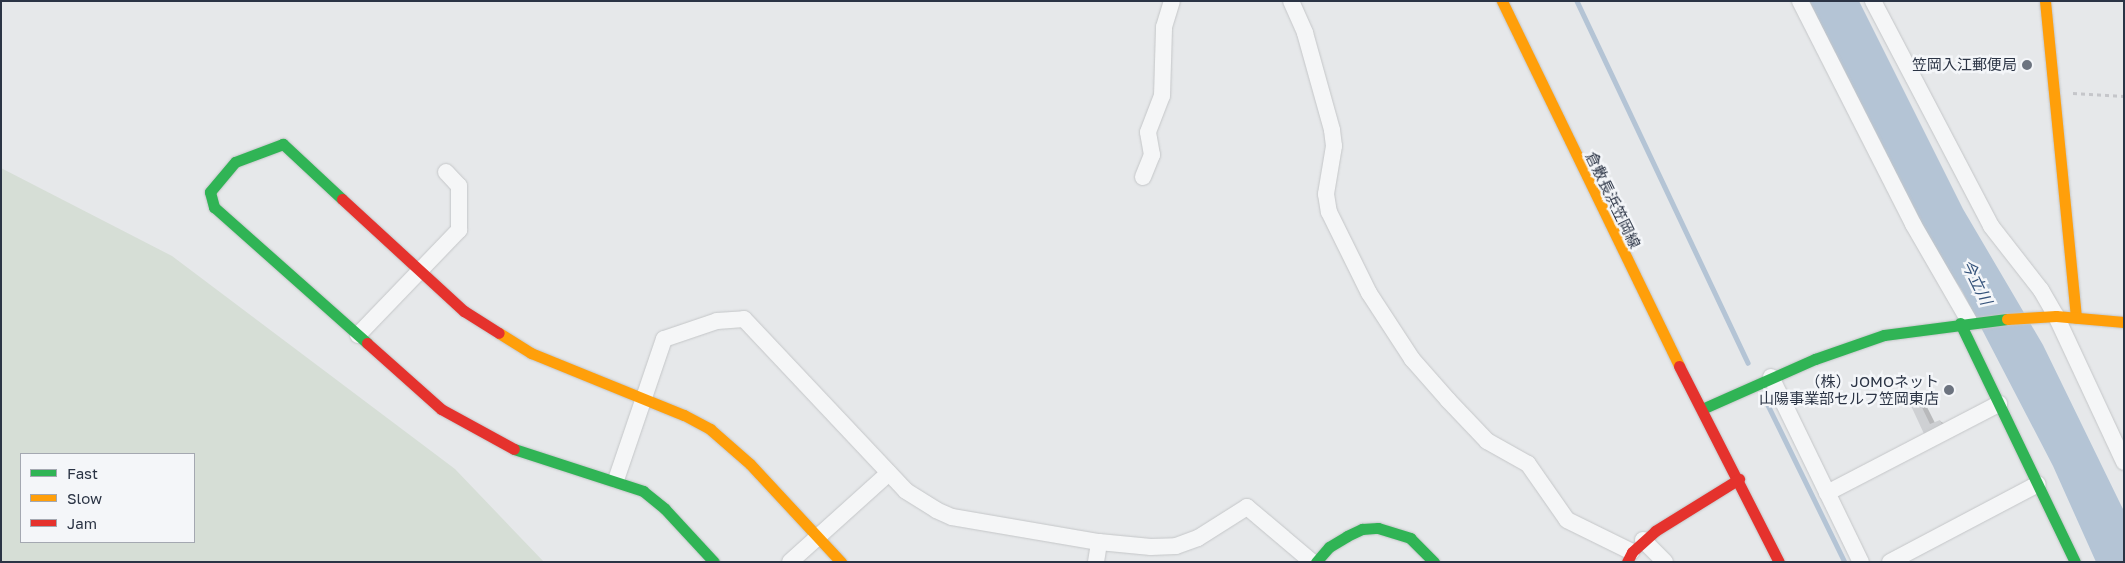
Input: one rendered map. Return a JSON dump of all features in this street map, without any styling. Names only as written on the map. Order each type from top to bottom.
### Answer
[{"type":"street","points":[[1143,178],[1152,155],[1148,132],[1162,96],[1164,27],[1172,1]]},
{"type":"street","points":[[1292,1],[1305,33],[1332,130],[1334,146],[1326,194],[1329,212],[1369,293],[1412,359],[1487,441],[1528,464],[1567,520],[1634,551],[1665,562]]},
{"type":"street","name":"倉敷長浜笠岡線","points":[[1502,1],[1638,287],[1739,479],[1779,562]]},
{"type":"street","points":[[1800,1],[1913,224],[1969,321],[1999,404],[2075,562]]},
{"type":"street","points":[[1873,1],[1991,226],[2041,290],[2056,316],[2124,462]]},
{"type":"street","points":[[2045,1],[2076,317]]},
{"type":"street","points":[[714,562],[655,499],[616,480],[518,451],[441,409],[214,207],[210,192],[235,162],[283,144],[464,311],[511,342],[684,414],[725,441],[841,562]]},
{"type":"street","points":[[358,335],[459,230],[459,186],[446,172]]},
{"type":"street","points":[[1702,409],[1771,377],[1884,336],[1969,321],[2056,316],[2124,322]]},
{"type":"street","points":[[616,480],[664,339],[717,321],[744,320],[888,473],[920,503],[952,517],[1099,542],[1151,547],[1176,546],[1211,531],[1236,511],[1247,507],[1312,562]]},
{"type":"street","points":[[1771,377],[1861,562]]},
{"type":"street","points":[[1827,492],[1999,404]]},
{"type":"street","points":[[790,562],[888,473]]},
{"type":"street","points":[[1634,551],[1739,479]]},
{"type":"street","points":[[1890,562],[2038,484]]},
{"type":"street","points":[[1316,562],[1329,547],[1347,536],[1362,529],[1378,528],[1410,538],[1434,562]]},
{"type":"street","points":[[1096,562],[1099,542]]},
{"type":"path","points":[[2054,92],[2124,96]]},
{"type":"shaded area","points":[[1,168],[172,256],[455,469],[544,562],[1,562]]},
{"type":"water","name":"今立川","points":[[1809,1],[1859,1],[1963,209],[2043,345],[2124,511],[2124,562],[2096,562],[2053,466],[1962,291],[1925,234]]},
{"type":"building","points":[[1914,391],[1930,424],[1940,420],[1943,427],[1925,436],[1906,395]]},
{"type":"waterway","points":[[1577,1],[1748,363]]},
{"type":"waterway","points":[[1766,401],[1845,562]]},
{"type":"traffic: fast","points":[[342,199],[283,144],[235,162],[210,192],[214,207],[367,343]]},
{"type":"traffic: fast","points":[[1702,409],[1815,359],[1884,335],[2007,319]]},
{"type":"traffic: fast","points":[[1960,323],[2075,562]]},
{"type":"traffic: fast","points":[[514,449],[643,491],[665,509],[714,562]]},
{"type":"traffic: fast","points":[[1316,562],[1329,547],[1347,536],[1362,529],[1378,528],[1410,538],[1434,562]]},
{"type":"traffic: slow","points":[[1502,1],[1679,366]]},
{"type":"traffic: slow","points":[[2045,1],[2076,317]]},
{"type":"traffic: slow","points":[[2007,319],[2056,316],[2124,322]]},
{"type":"traffic: slow","points":[[499,333],[531,353],[684,415],[710,429],[750,464],[841,562]]},
{"type":"traffic: jam","points":[[342,199],[464,311],[499,333]]},
{"type":"traffic: jam","points":[[367,343],[441,409],[514,449]]},
{"type":"traffic: jam","points":[[1679,366],[1779,562]]},
{"type":"traffic: jam","points":[[1627,562],[1632,552],[1655,531],[1739,479]]},
{"type":"place","name":"笠岡入江郵便局","points":[[2027,65]]},
{"type":"place","name":"（株）JOMOネット 山陽事業部セルフ笠岡東店","points":[[1949,390]]}]
